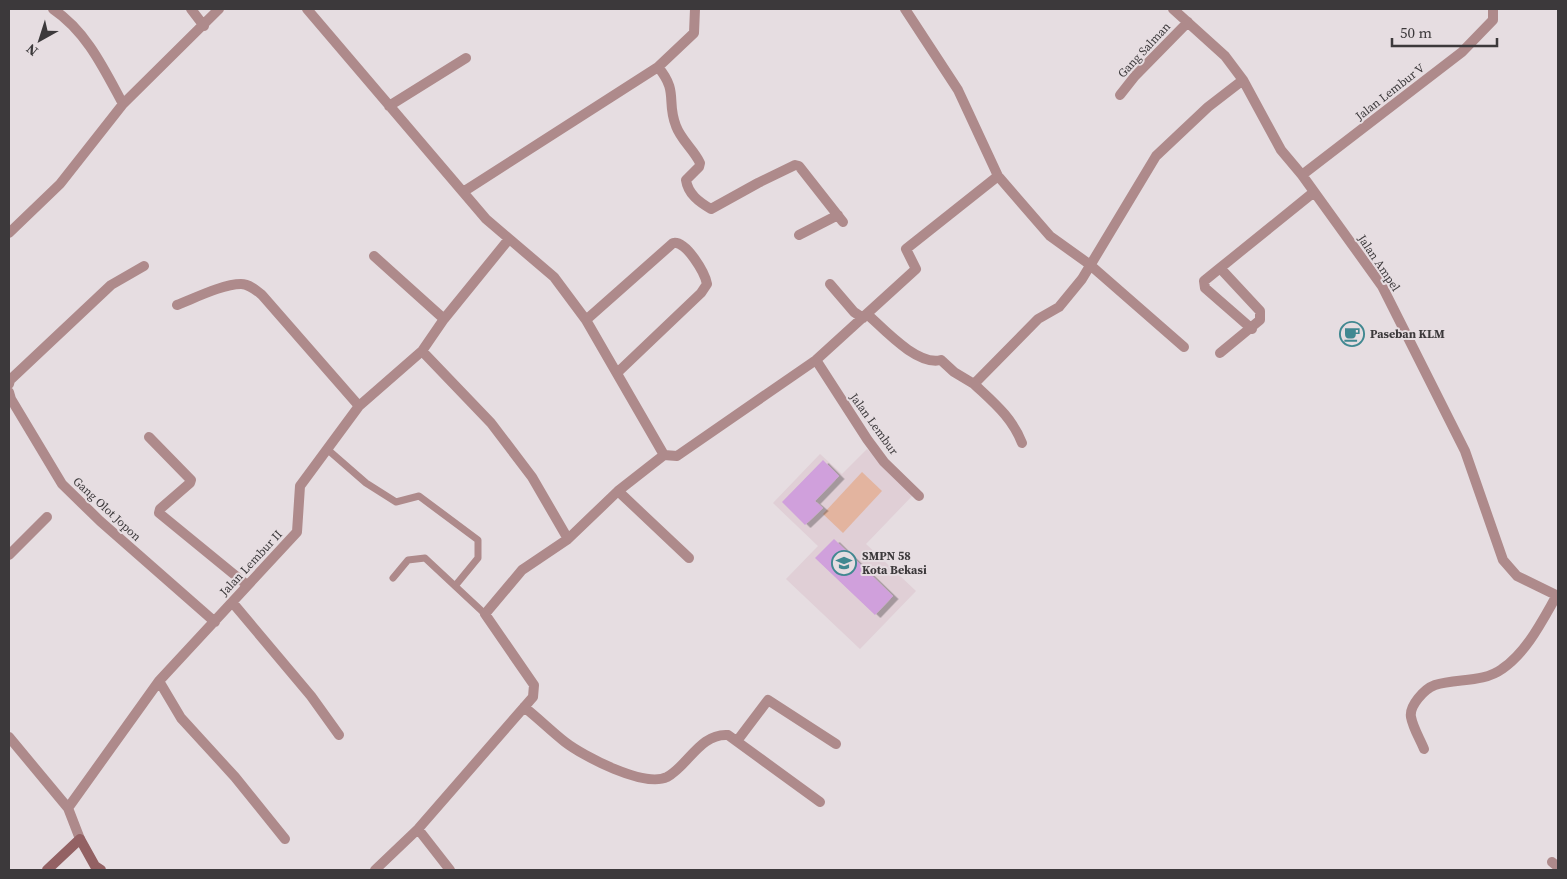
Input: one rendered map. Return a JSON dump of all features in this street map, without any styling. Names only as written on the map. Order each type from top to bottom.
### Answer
[{"type":"main road","points":[[47,870],[80,839],[95,866],[101,870]]},
{"type":"street","points":[[53,9],[72,23],[84,37],[123,104]]},
{"type":"street","points":[[191,9],[204,26]]},
{"type":"street","points":[[9,233],[60,184],[123,104],[204,26],[219,9]]},
{"type":"street","points":[[307,9],[486,219],[554,277],[586,320],[664,455]]},
{"type":"street","points":[[463,192],[658,67],[694,33],[695,9]]},
{"type":"street","points":[[905,9],[958,90],[998,176],[1050,236],[1089,264],[1184,347]]},
{"type":"street","name":"Jalan Ampel","points":[[1173,9],[1225,56],[1243,80],[1281,150],[1302,175],[1382,286],[1466,451],[1504,560],[1517,576],[1558,596]]},
{"type":"street","name":"Jalan Lembur V","points":[[1302,175],[1462,52],[1493,20],[1493,9]]},
{"type":"street","name":"Gang Salman","points":[[1120,96],[1134,76],[1188,22]]},
{"type":"street","points":[[388,106],[466,58]]},
{"type":"street","points":[[658,67],[668,79],[671,88],[676,128],[700,163],[699,167],[686,180],[688,190],[711,209],[758,183],[795,165],[799,166],[840,218],[799,235]]},
{"type":"street","points":[[974,384],[1038,319],[1059,307],[1082,279],[1089,264],[1156,156],[1208,107],[1243,80]]},
{"type":"street","points":[[375,870],[418,829],[533,697],[534,684],[485,614],[522,570],[568,540],[618,491],[664,455],[677,456],[816,360],[916,269],[906,249],[998,176]]},
{"type":"street","points":[[1252,329],[1205,288],[1204,281],[1314,192]]},
{"type":"street","name":"Jalan Lembur II","points":[[68,808],[158,681],[297,532],[300,486],[358,406],[422,351],[444,319],[509,239]]},
{"type":"street","points":[[586,320],[673,243],[680,243],[685,246],[699,267],[706,280],[705,288],[617,373]]},
{"type":"street","points":[[374,256],[444,319]]},
{"type":"street","points":[[9,384],[10,380],[111,285],[144,266]]},
{"type":"street","points":[[1220,268],[1260,312],[1260,320],[1252,329],[1220,353]]},
{"type":"street","points":[[177,304],[228,286],[242,284],[252,287],[262,295],[358,406]]},
{"type":"street","points":[[830,284],[854,312],[865,316],[910,353],[934,362],[941,360],[954,372],[974,384],[1007,415],[1016,428],[1022,443]]},
{"type":"street","points":[[422,351],[491,423],[532,477],[568,540]]},
{"type":"street","name":"Jalan Lembur","points":[[816,360],[851,417],[879,454],[919,496]]},
{"type":"street","name":"Gang Olot Jopon","points":[[9,392],[16,408],[62,484],[100,521],[215,622]]},
{"type":"street","points":[[149,437],[190,480],[190,483],[160,509],[160,513],[247,584]]},
{"type":"street","points":[[618,491],[689,558]]},
{"type":"street","points":[[9,555],[47,517]]},
{"type":"street","points":[[1424,749],[1411,718],[1410,710],[1420,696],[1434,685],[1471,680],[1502,670],[1532,638],[1558,596]]},
{"type":"street","points":[[232,602],[311,696],[339,735]]},
{"type":"street","points":[[158,681],[181,718],[235,777],[285,839]]},
{"type":"street","points":[[737,741],[768,700],[836,744]]},
{"type":"street","points":[[524,707],[565,742],[582,753],[642,778],[667,777],[709,739],[720,734],[728,735],[820,802]]},
{"type":"street","points":[[9,736],[68,808],[80,839]]},
{"type":"street","points":[[418,829],[450,870]]},
{"type":"lane","points":[[327,449],[366,482],[396,502],[419,496],[478,540],[478,558],[455,586]]},
{"type":"lane","points":[[393,578],[408,560],[425,558],[485,614]]},
{"type":"shaded area","name":"SMPN 58 Kota Bekasi","points":[[867,449],[914,494],[866,544],[916,591],[860,649],[786,579],[818,546],[773,503],[820,454],[842,474]]},
{"type":"shaded area","points":[[862,472],[882,491],[843,533],[823,514]]},
{"type":"building","points":[[823,460],[839,476],[815,501],[823,508],[805,525],[782,502]]},
{"type":"building","points":[[834,539],[893,596],[875,615],[815,558]]},
{"type":"place","name":"Paseban KLM","points":[[1352,334]]},
{"type":"place","name":"SMPN 58 Kota Bekasi","points":[[844,563]]}]
